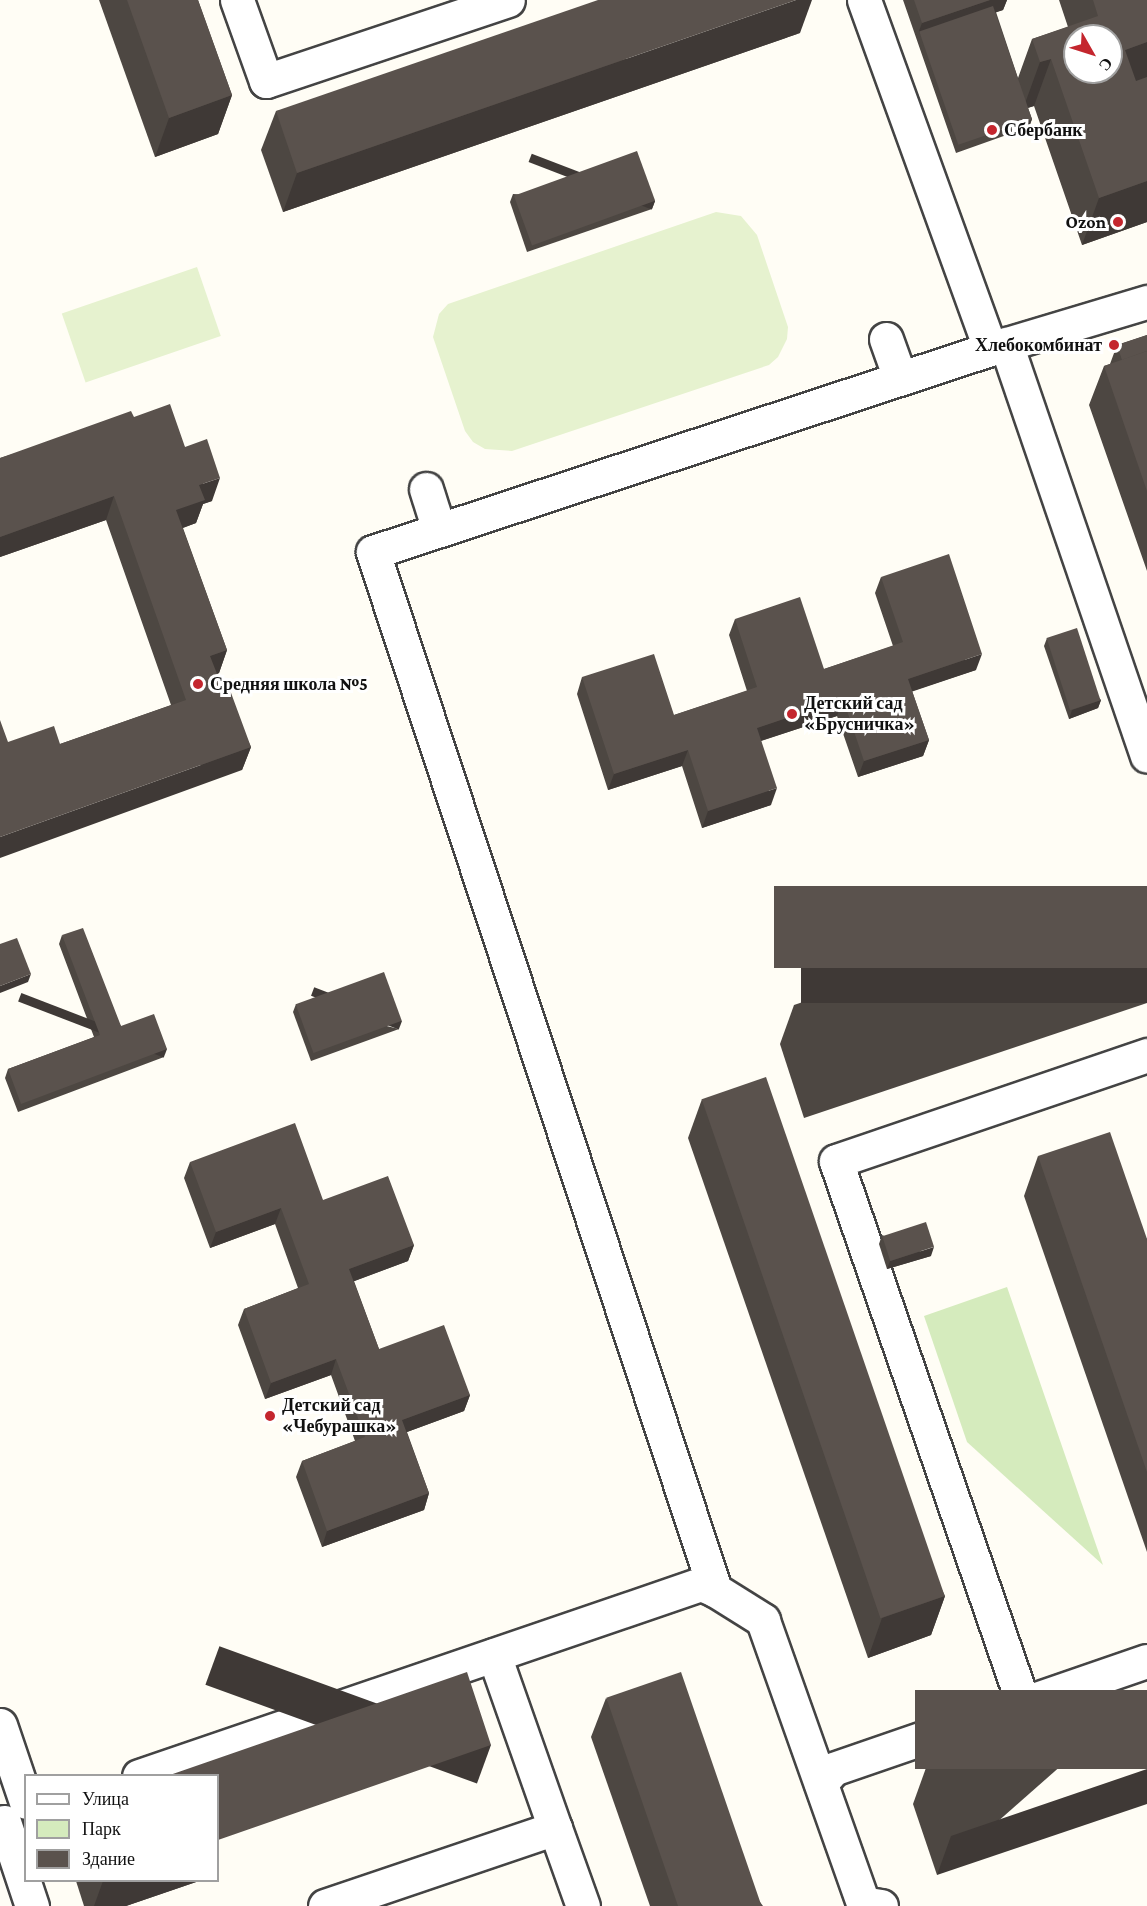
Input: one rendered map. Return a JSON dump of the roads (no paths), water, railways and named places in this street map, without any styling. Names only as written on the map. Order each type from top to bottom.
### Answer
[{"type":"lane","points":[[237,0],[266,81],[508,0]]},
{"type":"lane","points":[[864,0],[998,346],[1147,755]]},
{"type":"lane","points":[[715,1590],[373,552],[998,346],[1147,302]]},
{"type":"lane","points":[[886,339],[900,378]]},
{"type":"lane","points":[[426,489],[439,530]]},
{"type":"lane","points":[[1023,1703],[836,1161],[1147,1055]]},
{"type":"lane","points":[[145,1774],[701,1584],[715,1590],[763,1620],[863,1903],[881,1906]]},
{"type":"lane","points":[[494,1654],[583,1906]]},
{"type":"lane","points":[[820,1784],[833,1769],[1147,1661]]},
{"type":"lane","points":[[0,1725],[24,1866]]},
{"type":"lane","points":[[325,1906],[555,1828]]},
{"type":"lane","points":[[27,1882],[32,1906]]},
{"type":"place","name":"Сбербанк","points":[[992,130]]},
{"type":"place","name":"Ozon","points":[[1118,222]]},
{"type":"place","name":"Хлебокомбинат","points":[[1114,345]]},
{"type":"place","name":"Средняя школа №5","points":[[198,684]]},
{"type":"place","name":"Детский сад «Брусничка»","points":[[792,714]]},
{"type":"place","name":"Детский сад «Чебурашка»","points":[[270,1416]]}]
